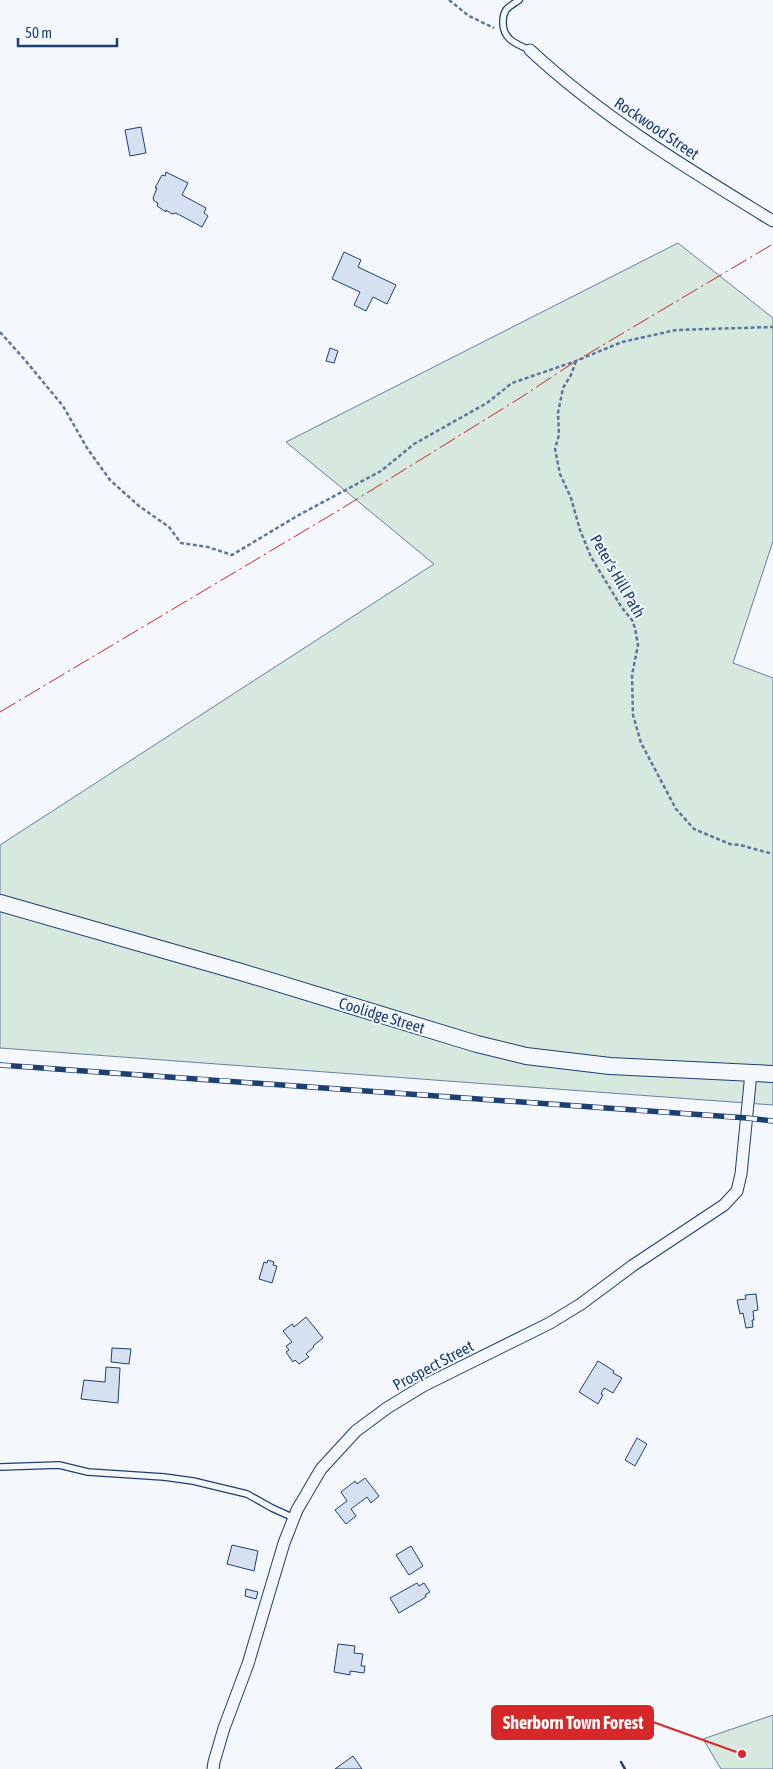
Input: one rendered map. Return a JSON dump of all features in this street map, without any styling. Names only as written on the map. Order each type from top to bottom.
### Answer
[{"type":"main road","name":"Coolidge Street","points":[[0,903],[512,1053],[555,1061],[596,1065],[773,1074]]},
{"type":"street","name":"Rockwood Street","points":[[530,50],[611,118],[676,162],[773,222]]},
{"type":"street","name":"Prospect Street","points":[[214,1769],[214,1762],[224,1728],[248,1664],[281,1551],[294,1518],[321,1469],[356,1431],[387,1408],[423,1386],[550,1323],[581,1304],[632,1266],[724,1205],[737,1191],[741,1174],[751,1073]]},
{"type":"lane","points":[[519,0],[507,9],[503,16],[504,33],[507,38],[516,44],[530,50]]},
{"type":"lane","points":[[0,1467],[59,1465],[88,1472],[164,1477],[193,1481],[248,1494],[294,1518]]},
{"type":"path","points":[[449,0],[469,16],[504,33]]},
{"type":"path","points":[[0,332],[63,406],[87,448],[110,480],[139,506],[169,527],[181,543],[208,547],[232,555],[296,516],[381,471],[414,444],[487,403],[512,383],[576,361],[622,342],[676,330],[773,327]]},
{"type":"path","name":"Peter's Hill Path","points":[[576,361],[571,375],[563,388],[558,413],[560,435],[555,449],[560,474],[571,498],[580,530],[591,557],[622,608],[632,620],[635,628],[638,645],[632,675],[633,715],[641,744],[676,809],[694,829],[730,844],[773,854]]},
{"type":"shaded area","points":[[678,243],[773,318],[773,541],[733,663],[773,678],[773,1105],[0,1048],[0,845],[434,564],[286,442]]},
{"type":"shaded area","points":[[773,1715],[773,1769],[721,1769],[703,1739]]},
{"type":"building","points":[[141,127],[146,153],[130,156],[125,130]]},
{"type":"building","points":[[166,172],[188,183],[182,195],[206,208],[204,213],[208,216],[202,227],[176,213],[172,214],[166,210],[166,212],[157,206],[158,203],[153,198],[157,188],[155,188],[162,175],[165,176]]},
{"type":"building","points":[[344,252],[361,260],[358,267],[396,285],[387,304],[373,297],[366,311],[354,305],[360,292],[332,279]]},
{"type":"building","points":[[330,348],[338,351],[334,363],[326,361]]},
{"type":"building","points":[[268,1260],[274,1262],[273,1265],[277,1266],[272,1283],[259,1279],[264,1262],[267,1263]]},
{"type":"building","points":[[756,1294],[758,1310],[753,1311],[753,1327],[746,1328],[743,1313],[740,1314],[737,1300],[746,1299],[745,1295]]},
{"type":"building","points":[[306,1317],[323,1338],[306,1354],[309,1357],[299,1364],[295,1360],[293,1362],[286,1352],[289,1350],[286,1346],[292,1342],[283,1331],[292,1324],[294,1327]]},
{"type":"building","points":[[112,1348],[131,1349],[129,1364],[111,1362]]},
{"type":"building","points":[[598,1361],[622,1378],[613,1393],[604,1388],[601,1394],[603,1395],[598,1404],[579,1392]]},
{"type":"building","points":[[106,1367],[120,1368],[118,1403],[81,1399],[84,1380],[105,1382]]},
{"type":"building","points":[[637,1438],[647,1444],[635,1466],[625,1460]]},
{"type":"building","points":[[365,1478],[379,1496],[371,1503],[367,1497],[351,1509],[356,1516],[346,1524],[335,1510],[347,1501],[341,1492],[355,1481],[357,1484]]},
{"type":"building","points":[[232,1545],[258,1551],[254,1571],[227,1564]]},
{"type":"building","points":[[411,1546],[423,1566],[409,1575],[396,1555]]},
{"type":"building","points":[[417,1583],[419,1586],[424,1583],[430,1592],[425,1595],[426,1597],[399,1613],[390,1598]]},
{"type":"building","points":[[246,1589],[258,1592],[256,1599],[245,1596]]},
{"type":"building","points":[[338,1644],[355,1646],[354,1653],[363,1654],[361,1666],[365,1666],[364,1673],[350,1671],[350,1675],[334,1672]]},
{"type":"building","points":[[353,1756],[362,1769],[335,1769]]},
{"type":"railway","points":[[0,1065],[773,1121]]},
{"type":"wall","points":[[621,1762],[625,1769]]},
{"type":"power","points":[[0,712],[341,509],[576,361],[773,244]]},
{"type":"place","name":"Sherborn Town Forest","points":[[742,1754]]}]
